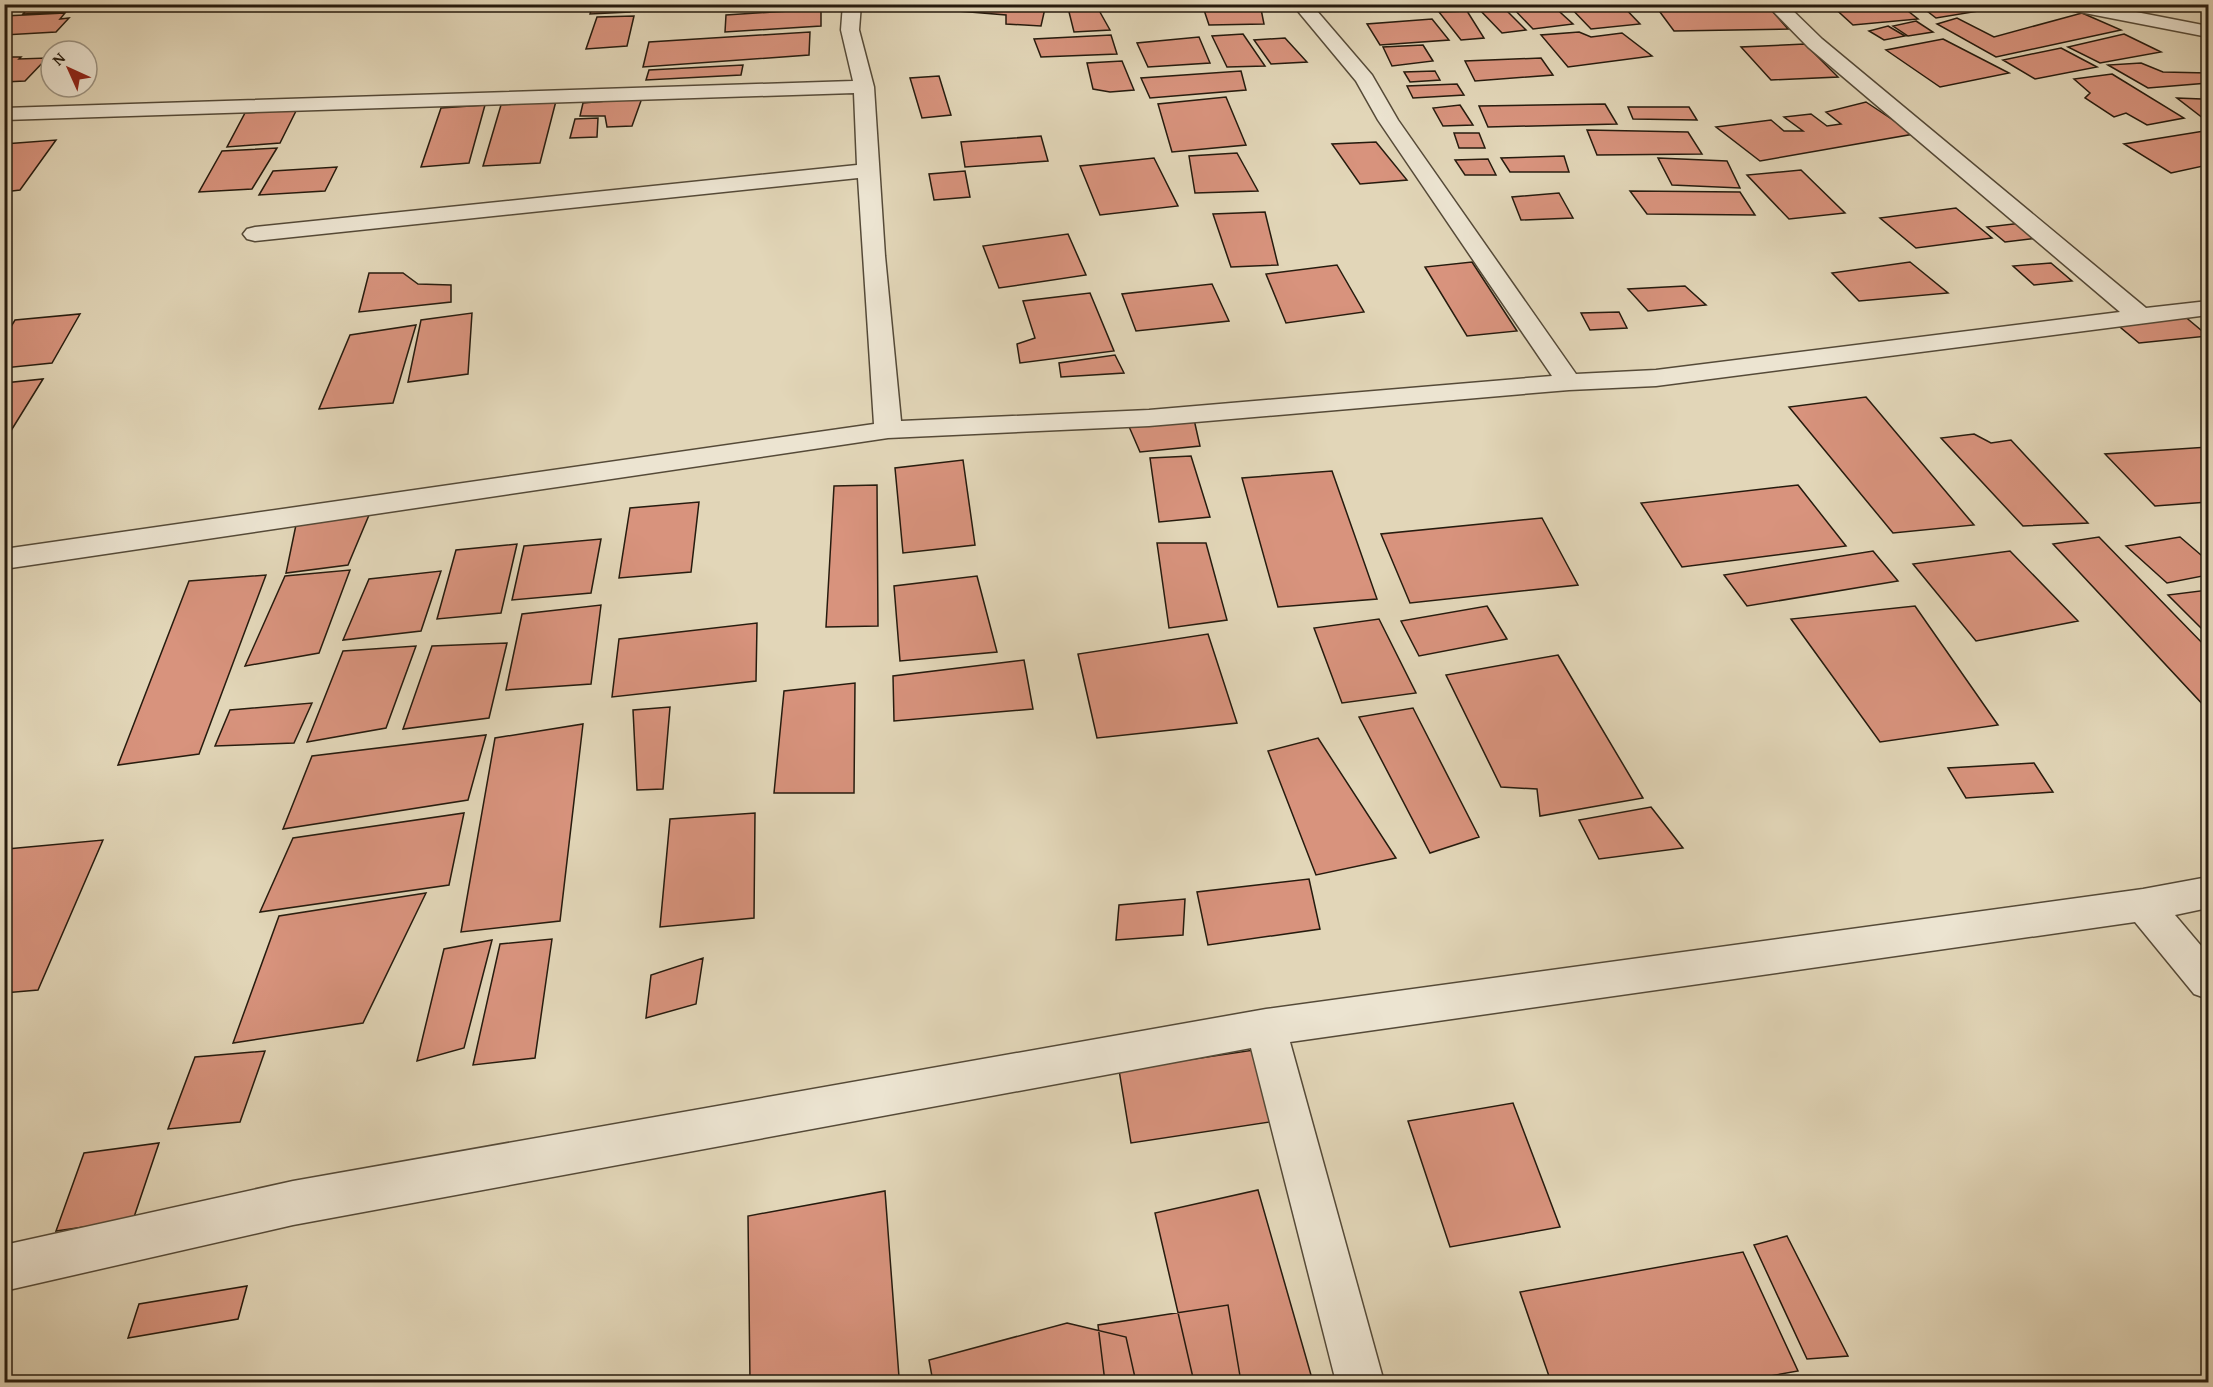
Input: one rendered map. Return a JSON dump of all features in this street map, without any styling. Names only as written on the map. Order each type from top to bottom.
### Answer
[{"type":"street","points":[[852,4],[850,30],[864,87],[873,256],[888,430]]},
{"type":"street","points":[[1301,4],[1365,79],[1388,120],[1569,382]]},
{"type":"street","points":[[1775,4],[1815,44],[2142,317]]},
{"type":"street","points":[[2064,4],[2208,32]]},
{"type":"street","points":[[4,114],[864,87]]},
{"type":"street","points":[[255,234],[870,170]]},
{"type":"street","points":[[4,559],[888,430],[1149,418],[1569,382],[1656,378],[2208,308]]},
{"type":"street","points":[[4,1268],[293,1203],[1266,1027],[2143,905],[2208,893]]},
{"type":"street","points":[[2143,905],[2208,982]]},
{"type":"street","points":[[1266,1027],[1360,1383]]},
{"type":"building","points":[[23,4],[85,4],[79,11],[23,14],[30,6],[21,7]]},
{"type":"building","points":[[190,4],[235,4],[188,9]]},
{"type":"building","points":[[593,4],[631,4],[630,12],[590,14]]},
{"type":"building","points":[[911,4],[1046,4],[1041,26],[1006,24],[1006,15],[910,7]]},
{"type":"building","points":[[1202,4],[1260,4],[1264,24],[1209,25]]},
{"type":"building","points":[[1500,4],[1526,30],[1502,33],[1477,7]]},
{"type":"building","points":[[1509,4],[1551,4],[1573,24],[1533,29]]},
{"type":"building","points":[[1567,4],[1621,4],[1640,24],[1591,29]]},
{"type":"building","points":[[1654,4],[1766,4],[1788,29],[1674,31]]},
{"type":"building","points":[[1830,4],[1899,4],[1918,19],[1853,25]]},
{"type":"building","points":[[1918,4],[1972,4],[1985,10],[1936,18]]},
{"type":"building","points":[[1096,5],[1110,30],[1074,32],[1068,8]]},
{"type":"building","points":[[821,9],[821,26],[725,32],[726,15]]},
{"type":"building","points":[[1467,11],[1484,38],[1461,40],[1439,12]]},
{"type":"building","points":[[65,13],[60,19],[69,18],[56,32],[4,35],[4,16]]},
{"type":"building","points":[[2082,13],[2121,30],[1996,57],[1937,24],[1957,18],[1994,37]]},
{"type":"building","points":[[634,16],[627,46],[586,49],[597,17]]},
{"type":"building","points":[[1432,19],[1449,40],[1380,45],[1367,24]]},
{"type":"building","points":[[1916,21],[1933,32],[1908,36],[1893,26]]},
{"type":"building","points":[[1888,26],[1905,36],[1884,40],[1869,31]]},
{"type":"building","points":[[810,32],[809,55],[643,67],[649,42]]},
{"type":"building","points":[[1579,32],[1591,37],[1622,33],[1652,56],[1568,67],[1541,35]]},
{"type":"building","points":[[1243,34],[1265,66],[1227,67],[1212,36]]},
{"type":"building","points":[[2124,34],[2161,52],[2100,63],[2068,47]]},
{"type":"building","points":[[1111,35],[1117,54],[1041,57],[1034,39]]},
{"type":"building","points":[[1199,37],[1210,63],[1148,67],[1137,43]]},
{"type":"building","points":[[1285,38],[1307,62],[1271,64],[1254,40]]},
{"type":"building","points":[[1943,39],[2009,73],[1940,87],[1886,50]]},
{"type":"building","points":[[1805,44],[1838,77],[1771,80],[1741,47]]},
{"type":"building","points":[[1423,45],[1433,61],[1392,66],[1383,47]]},
{"type":"building","points":[[2061,48],[2097,67],[2035,79],[2003,60]]},
{"type":"building","points":[[4,57],[39,58],[39,66],[25,81],[4,82]]},
{"type":"building","points":[[1541,58],[1553,75],[1475,81],[1465,61]]},
{"type":"building","points":[[1122,61],[1134,90],[1110,92],[1093,89],[1087,63]]},
{"type":"building","points":[[2141,63],[2163,72],[2208,73],[2208,83],[2148,88],[2108,65]]},
{"type":"building","points":[[743,65],[741,75],[646,80],[649,70]]},
{"type":"building","points":[[1241,71],[1246,90],[1150,98],[1141,78]]},
{"type":"building","points":[[1435,71],[1440,80],[1410,82],[1404,72]]},
{"type":"building","points":[[2112,74],[2184,118],[2147,125],[2126,113],[2114,117],[2085,98],[2090,93],[2074,79]]},
{"type":"building","points":[[939,76],[951,115],[922,118],[910,78]]},
{"type":"building","points":[[1457,84],[1464,95],[1413,98],[1407,86]]},
{"type":"building","points":[[1226,97],[1246,145],[1172,152],[1158,104]]},
{"type":"building","points":[[642,98],[632,126],[607,127],[605,116],[580,116],[583,103]]},
{"type":"building","points":[[2177,98],[2202,99],[2208,103],[2208,122]]},
{"type":"building","points":[[556,101],[540,163],[483,166],[501,105]]},
{"type":"building","points":[[1866,102],[1914,134],[1760,161],[1716,127],[1771,120],[1784,131],[1803,131],[1784,117],[1811,114],[1827,126],[1841,124],[1826,112]]},
{"type":"building","points":[[1605,104],[1617,124],[1488,127],[1479,106]]},
{"type":"building","points":[[485,105],[469,163],[421,167],[441,108]]},
{"type":"building","points":[[1460,105],[1473,125],[1443,126],[1433,108]]},
{"type":"building","points":[[1628,107],[1689,107],[1697,120],[1633,119]]},
{"type":"building","points":[[297,109],[280,143],[227,147],[245,113]]},
{"type":"building","points":[[598,118],[597,137],[570,138],[575,119]]},
{"type":"building","points":[[1587,130],[1688,132],[1702,154],[1597,155]]},
{"type":"building","points":[[2204,131],[2208,133],[2208,165],[2171,173],[2124,144]]},
{"type":"building","points":[[1454,133],[1479,133],[1485,148],[1459,148]]},
{"type":"building","points":[[1041,136],[1048,161],[965,167],[961,142]]},
{"type":"building","points":[[56,140],[20,190],[4,192],[4,144]]},
{"type":"building","points":[[1376,142],[1407,180],[1360,184],[1332,144]]},
{"type":"building","points":[[277,148],[252,189],[199,192],[222,151]]},
{"type":"building","points":[[1237,153],[1258,191],[1195,193],[1189,156]]},
{"type":"building","points":[[1564,156],[1569,172],[1510,172],[1501,158]]},
{"type":"building","points":[[1154,158],[1178,206],[1100,215],[1080,166]]},
{"type":"building","points":[[1658,158],[1727,161],[1740,188],[1672,185]]},
{"type":"building","points":[[1488,159],[1496,175],[1465,175],[1455,160]]},
{"type":"building","points":[[337,167],[325,191],[259,195],[273,171]]},
{"type":"building","points":[[1801,170],[1845,213],[1789,219],[1747,175]]},
{"type":"building","points":[[965,171],[970,197],[934,200],[929,174]]},
{"type":"building","points":[[1630,191],[1740,192],[1755,215],[1647,214]]},
{"type":"building","points":[[1559,193],[1573,218],[1521,220],[1512,197]]},
{"type":"building","points":[[1956,208],[1992,238],[1916,248],[1880,218]]},
{"type":"building","points":[[1265,212],[1278,265],[1231,267],[1213,214]]},
{"type":"building","points":[[2022,223],[2039,238],[2005,242],[1987,227]]},
{"type":"building","points":[[1068,234],[1086,275],[999,288],[983,246]]},
{"type":"building","points":[[1472,262],[1517,331],[1467,336],[1425,267]]},
{"type":"building","points":[[1910,262],[1948,293],[1859,301],[1832,273]]},
{"type":"building","points":[[2051,263],[2072,281],[2034,285],[2013,266]]},
{"type":"building","points":[[1337,265],[1364,312],[1286,323],[1266,274]]},
{"type":"building","points":[[369,273],[403,273],[418,284],[451,285],[451,302],[359,312]]},
{"type":"building","points":[[1212,284],[1229,321],[1136,331],[1122,294]]},
{"type":"building","points":[[1685,286],[1706,305],[1648,311],[1628,289]]},
{"type":"building","points":[[1090,293],[1114,351],[1020,363],[1017,344],[1035,338],[1023,301]]},
{"type":"building","points":[[1619,312],[1627,328],[1590,330],[1581,313]]},
{"type":"building","points":[[472,313],[468,374],[408,382],[421,320]]},
{"type":"building","points":[[80,314],[52,363],[4,368],[4,338],[15,320]]},
{"type":"building","points":[[2183,315],[2208,336],[2139,343],[2114,322]]},
{"type":"building","points":[[416,325],[393,403],[319,409],[350,335]]},
{"type":"building","points":[[1115,355],[1124,373],[1061,377],[1059,363]]},
{"type":"building","points":[[43,379],[4,442],[4,383]]},
{"type":"building","points":[[1866,397],[1974,525],[1893,533],[1789,407]]},
{"type":"building","points":[[1193,415],[1200,446],[1140,452],[1127,422]]},
{"type":"building","points":[[1974,434],[1991,443],[2011,440],[2088,523],[2023,526],[1941,438]]},
{"type":"building","points":[[2208,447],[2208,502],[2155,506],[2105,454]]},
{"type":"building","points":[[1191,456],[1210,517],[1159,522],[1150,458]]},
{"type":"building","points":[[963,460],[975,545],[903,553],[895,468]]},
{"type":"building","points":[[1332,471],[1377,599],[1278,607],[1242,478]]},
{"type":"building","points":[[877,485],[878,626],[826,627],[834,486]]},
{"type":"building","points":[[1798,485],[1846,546],[1682,567],[1641,503]]},
{"type":"building","points":[[699,502],[691,572],[619,578],[630,508]]},
{"type":"building","points":[[372,508],[348,565],[286,573],[297,520]]},
{"type":"building","points":[[1542,518],[1578,585],[1410,603],[1381,534]]},
{"type":"building","points":[[2099,537],[2208,649],[2208,710],[2053,544]]},
{"type":"building","points":[[2180,537],[2208,561],[2208,575],[2167,583],[2126,546]]},
{"type":"building","points":[[601,539],[591,593],[512,600],[524,546]]},
{"type":"building","points":[[1157,543],[1206,543],[1227,620],[1169,628]]},
{"type":"building","points":[[517,544],[501,613],[437,619],[456,550]]},
{"type":"building","points":[[1873,551],[1898,581],[1747,606],[1724,575]]},
{"type":"building","points":[[2010,551],[2078,621],[1976,641],[1913,564]]},
{"type":"building","points":[[350,570],[319,653],[245,666],[285,576]]},
{"type":"building","points":[[441,571],[421,631],[343,640],[369,579]]},
{"type":"building","points":[[266,575],[199,754],[118,765],[189,581]]},
{"type":"building","points":[[977,576],[997,652],[900,661],[894,586]]},
{"type":"building","points":[[2208,590],[2208,635],[2168,595]]},
{"type":"building","points":[[601,605],[591,684],[506,690],[522,614]]},
{"type":"building","points":[[1487,606],[1507,639],[1419,656],[1401,621]]},
{"type":"building","points":[[1915,606],[1998,725],[1880,742],[1791,619]]},
{"type":"building","points":[[1379,619],[1416,693],[1342,703],[1314,628]]},
{"type":"building","points":[[757,623],[756,681],[612,697],[619,639]]},
{"type":"building","points":[[1208,634],[1237,723],[1097,738],[1078,654]]},
{"type":"building","points":[[507,643],[489,718],[403,729],[432,646]]},
{"type":"building","points":[[416,646],[386,728],[307,742],[343,651]]},
{"type":"building","points":[[1558,655],[1643,798],[1540,816],[1537,789],[1501,787],[1446,675]]},
{"type":"building","points":[[1024,660],[1033,709],[894,721],[893,676]]},
{"type":"building","points":[[855,683],[854,793],[774,793],[784,691]]},
{"type":"building","points":[[312,703],[294,743],[215,746],[230,710]]},
{"type":"building","points":[[670,707],[663,789],[637,790],[633,710]]},
{"type":"building","points":[[1413,708],[1479,837],[1430,853],[1359,717]]},
{"type":"building","points":[[583,724],[560,921],[461,932],[495,738]]},
{"type":"building","points":[[486,735],[468,800],[283,829],[312,756]]},
{"type":"building","points":[[1318,738],[1396,858],[1316,875],[1268,751]]},
{"type":"building","points":[[2034,763],[2053,792],[1966,798],[1948,768]]},
{"type":"building","points":[[1651,807],[1683,848],[1599,859],[1579,820]]},
{"type":"building","points":[[464,813],[449,885],[260,912],[293,838]]},
{"type":"building","points":[[755,813],[754,918],[660,927],[670,819]]},
{"type":"building","points":[[103,840],[38,990],[4,993],[4,855],[7,849]]},
{"type":"building","points":[[1309,879],[1320,929],[1208,945],[1197,892]]},
{"type":"building","points":[[426,893],[363,1023],[233,1043],[279,916]]},
{"type":"building","points":[[1185,899],[1183,935],[1116,940],[1119,905]]},
{"type":"building","points":[[552,939],[535,1058],[473,1065],[500,944]]},
{"type":"building","points":[[492,940],[464,1048],[417,1061],[444,949]]},
{"type":"building","points":[[703,958],[696,1004],[646,1018],[651,975]]},
{"type":"building","points":[[1254,1050],[1270,1122],[1131,1143],[1119,1070]]},
{"type":"building","points":[[265,1051],[240,1122],[168,1129],[195,1057]]},
{"type":"building","points":[[1513,1103],[1560,1227],[1450,1247],[1408,1121]]},
{"type":"building","points":[[159,1143],[133,1220],[56,1231],[84,1153]]},
{"type":"building","points":[[1258,1190],[1313,1382],[1194,1382],[1155,1213]]},
{"type":"building","points":[[885,1191],[899,1377],[870,1382],[750,1382],[748,1216]]},
{"type":"building","points":[[1787,1236],[1848,1356],[1807,1359],[1754,1245]]},
{"type":"building","points":[[1743,1252],[1798,1371],[1736,1382],[1551,1382],[1520,1292]]},
{"type":"building","points":[[247,1286],[238,1319],[128,1338],[139,1304]]},
{"type":"building","points":[[1228,1305],[1241,1382],[1105,1382],[1098,1325]]},
{"type":"building","points":[[1067,1323],[1126,1337],[1136,1382],[933,1382],[929,1360]]}]
